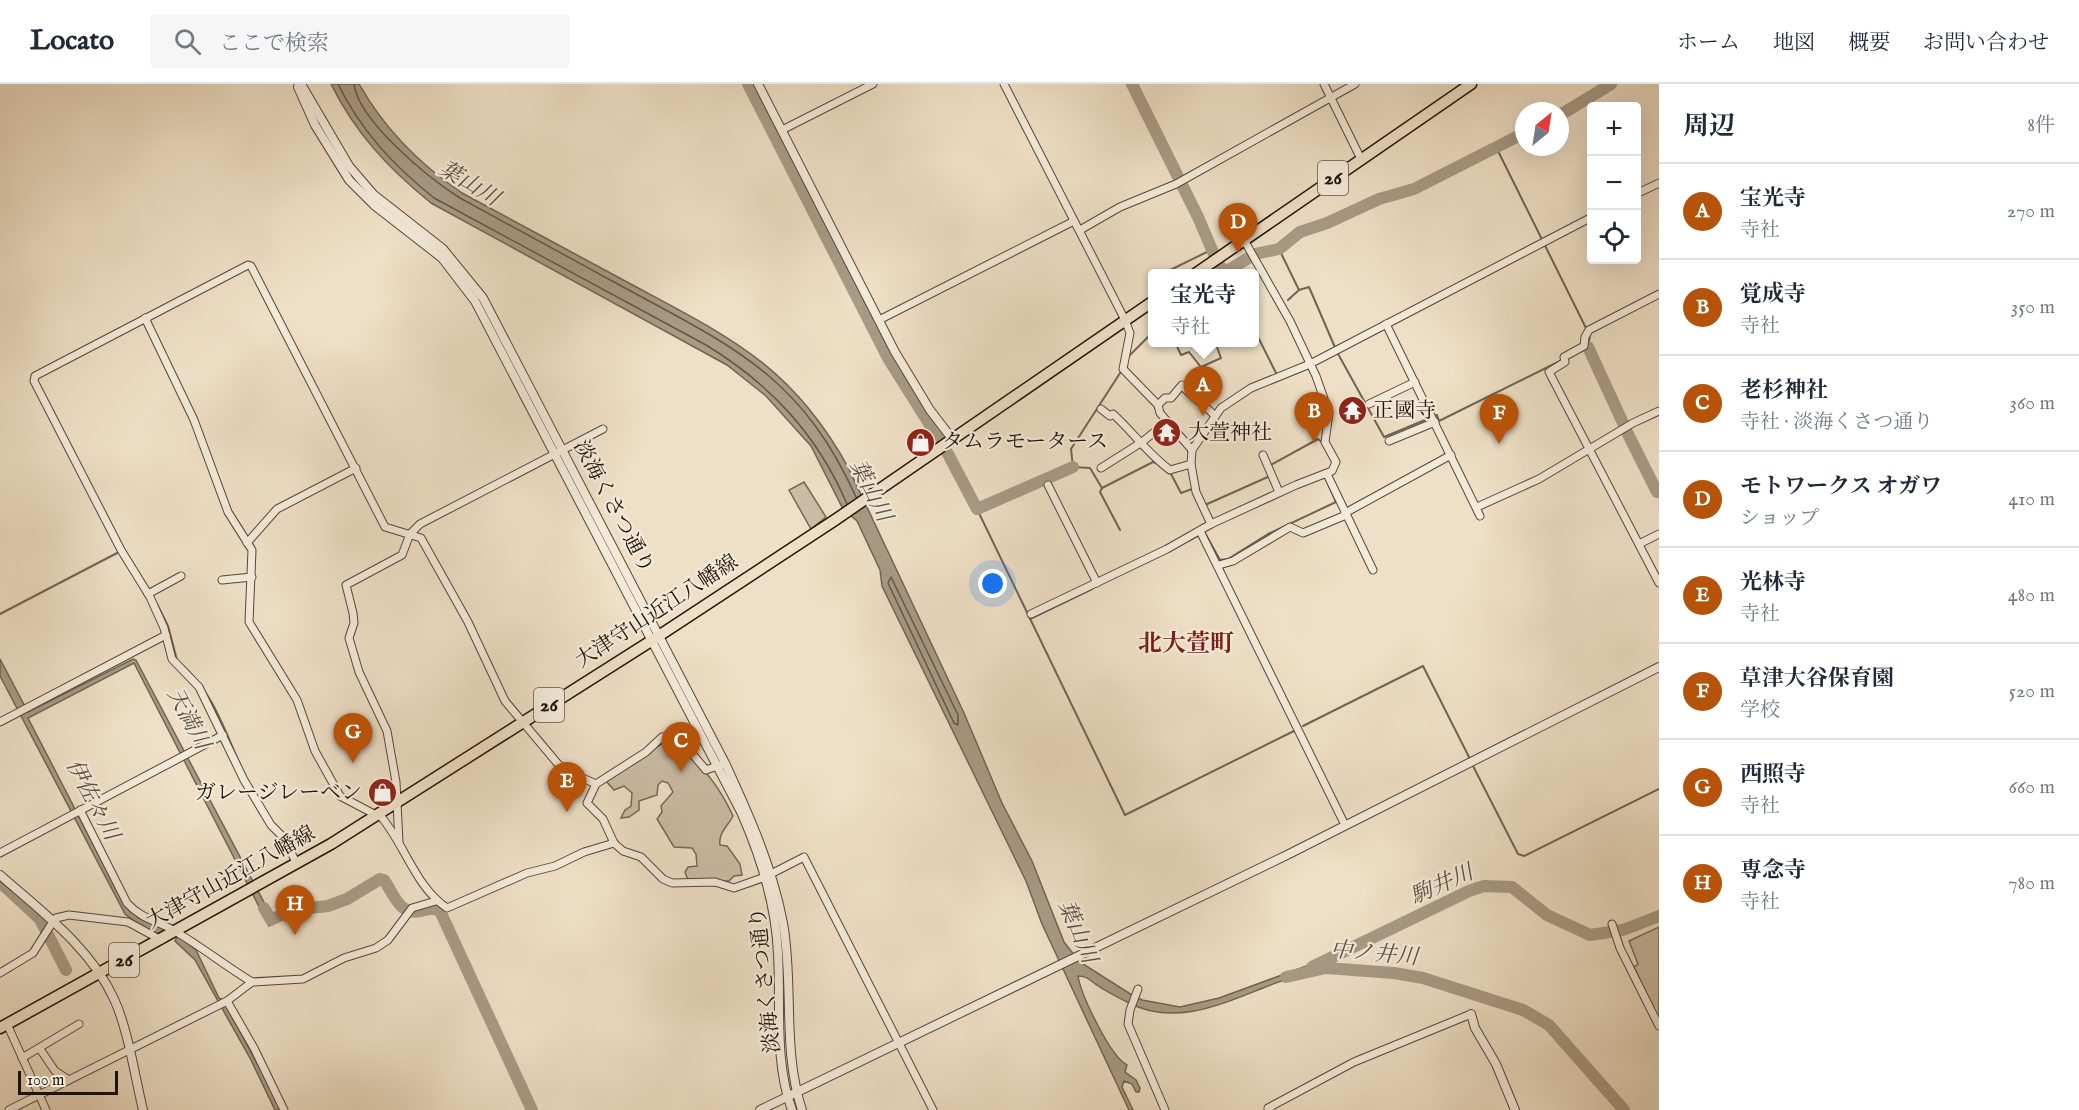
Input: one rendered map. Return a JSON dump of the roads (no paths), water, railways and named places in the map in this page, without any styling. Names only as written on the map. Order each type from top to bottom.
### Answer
[{"type":"main road","name":"26","points":[[1201,269],[1471,84]]},
{"type":"main road","name":"26","points":[[947,444],[1148,305]]},
{"type":"main road","name":"大津守山近江八幡線","points":[[2,1026],[297,864],[655,638],[947,444]]},
{"type":"street","name":"淡海くさつ通り","points":[[299,84],[349,166],[374,195],[443,249],[483,298],[559,452],[759,837],[783,924],[796,1093],[802,1110]]},
{"type":"street","points":[[758,84],[879,320],[947,444]]},
{"type":"street","points":[[782,130],[873,84]]},
{"type":"street","points":[[1004,84],[1125,320],[1130,333],[1123,369],[1158,405],[1167,422],[1192,450]]},
{"type":"street","points":[[1324,84],[1361,159]]},
{"type":"street","points":[[1080,230],[1120,207],[1176,184],[1355,84]]},
{"type":"street","points":[[1641,192],[1659,183]]},
{"type":"street","points":[[1211,524],[1196,492],[1191,464],[1192,450],[1214,415],[1251,388],[1310,364],[1587,220]]},
{"type":"street","points":[[879,320],[1074,221]]},
{"type":"street","points":[[1032,614],[1202,533],[1211,524],[1280,492],[1327,474],[1336,465],[1324,442],[1329,413],[1310,364],[1290,321],[1244,240]]},
{"type":"street","points":[[297,864],[283,837],[271,825],[244,780],[199,687],[172,659],[166,635],[148,594],[121,550],[34,381],[35,376],[249,265],[385,527],[421,538],[468,622],[505,701],[558,765],[596,784]]},
{"type":"street","points":[[1659,294],[1589,330],[1584,346],[1564,357],[1565,362],[1549,372],[1659,583]]},
{"type":"street","points":[[145,318],[198,430],[228,512],[252,550],[249,622],[297,700],[312,743],[328,778],[340,796],[377,814],[399,843],[436,901],[447,908],[527,873],[555,866],[584,852],[614,843]]},
{"type":"street","points":[[1386,324],[1480,516]]},
{"type":"street","points":[[1369,404],[1415,382]]},
{"type":"street","points":[[1158,405],[1165,398],[1171,398],[1182,385],[1192,399],[1202,401],[1214,415]]},
{"type":"street","points":[[1101,409],[1110,416],[1113,414],[1142,442],[1151,455],[1170,470],[1191,464]]},
{"type":"street","points":[[1477,507],[1539,479],[1633,423],[1659,411]]},
{"type":"street","points":[[1101,468],[1142,442],[1167,422]]},
{"type":"street","points":[[1389,441],[1435,422]]},
{"type":"street","points":[[399,843],[397,800],[387,731],[360,672],[350,638],[354,623],[346,585],[402,555],[410,534],[420,524],[603,429]]},
{"type":"street","points":[[1263,455],[1280,492]]},
{"type":"street","points":[[1219,566],[1233,561],[1290,527],[1303,534],[1345,514],[1451,455]]},
{"type":"street","points":[[247,543],[277,509],[356,468]]},
{"type":"street","points":[[1327,474],[1373,570]]},
{"type":"street","points":[[1048,485],[1097,583]]},
{"type":"street","points":[[1202,533],[1345,825]]},
{"type":"street","points":[[1639,544],[1659,534]]},
{"type":"street","points":[[148,594],[181,576]]},
{"type":"street","points":[[222,580],[252,577]]},
{"type":"street","points":[[0,722],[166,635]]},
{"type":"street","points":[[760,1110],[900,1044],[1345,825],[1659,667]]},
{"type":"street","points":[[0,853],[183,754],[223,735]]},
{"type":"street","points":[[721,764],[706,770],[677,736],[662,737],[646,752],[596,784],[587,803],[603,819],[614,843],[623,851],[641,857],[663,879],[672,883],[715,882],[734,888],[768,875],[804,857],[933,1110]]},
{"type":"street","points":[[80,810],[127,903],[143,924],[160,940]]},
{"type":"street","points":[[0,874],[84,953],[100,973],[115,1000],[143,1110]]},
{"type":"street","name":"淡海くさつ通り","points":[[768,875],[778,952],[782,1050],[787,1098],[792,1110]]},
{"type":"street","points":[[9,1110],[226,1001],[252,982],[290,981],[319,973],[344,958],[382,945],[408,912],[436,901]]},
{"type":"street","points":[[0,973],[33,954],[52,922],[69,915],[143,924],[176,931],[252,982]]},
{"type":"street","points":[[1613,925],[1659,1026]]},
{"type":"street","points":[[1138,989],[1130,1010],[1128,1024],[1165,1110]]},
{"type":"street","points":[[226,1001],[284,1110]]},
{"type":"street","points":[[1270,1110],[1268,1108],[1354,1062],[1471,1014],[1475,1028],[1496,1064],[1515,1110]]},
{"type":"street","points":[[22,1058],[80,1024]]},
{"type":"street","points":[[2,1026],[22,1058],[46,1110]]},
{"type":"street","points":[[40,1049],[55,1071],[69,1080]]},
{"type":"water","points":[[331,84],[359,84],[380,116],[404,145],[431,170],[462,193],[726,337],[780,378],[804,403],[827,433],[849,469],[964,713],[1002,803],[1032,861],[1064,942],[1083,964],[1142,1000],[1180,1007],[1219,998],[1312,964],[1293,976],[1230,1001],[1180,1013],[1146,1010],[1112,994],[1087,978],[1078,976],[1097,1024],[1113,1050],[1127,1065],[1125,1072],[1136,1080],[1140,1088],[1139,1092],[1136,1092],[1132,1084],[1124,1081],[1122,1087],[1133,1110],[1129,1110],[1042,924],[1026,881],[882,586],[880,570],[857,521],[843,509],[811,446],[766,396],[727,365],[431,203],[374,149],[340,102]]},
{"type":"water","points":[[0,659],[28,712],[133,659],[136,660],[275,923],[269,926],[134,663],[28,718],[120,896],[138,918],[164,929],[162,935],[142,927],[125,914],[0,676]]},
{"type":"water","points":[[178,935],[196,950],[219,998],[223,1000],[282,1110],[275,1110],[251,1060],[195,960],[175,941]]},
{"type":"waterway","points":[[748,84],[888,358],[947,452],[977,509],[1073,467]]},
{"type":"waterway","points":[[1132,84],[1198,217],[1219,266],[1224,269]]},
{"type":"waterway","points":[[1569,110],[1611,84]]},
{"type":"waterway","points":[[1230,269],[1255,254],[1279,249],[1300,232],[1327,223],[1379,199],[1414,189],[1515,138]]},
{"type":"waterway","points":[[1496,147],[1587,330]]},
{"type":"waterway","points":[[1279,249],[1299,290],[1309,287],[1337,352],[1384,437],[1437,415],[1439,421],[1564,359]]},
{"type":"waterway","points":[[1172,269],[1211,250]]},
{"type":"waterway","points":[[1288,300],[1299,290]]},
{"type":"waterway","points":[[1585,348],[1588,347],[1590,335]]},
{"type":"waterway","points":[[1128,357],[1148,337]]},
{"type":"waterway","points":[[1259,339],[1277,375]]},
{"type":"waterway","points":[[1177,347],[1181,355],[1189,352],[1201,367],[1221,358],[1217,347]]},
{"type":"waterway","points":[[1588,347],[1623,423]]},
{"type":"waterway","points":[[1120,530],[1100,492],[1102,488],[1090,468],[1073,467],[1071,449],[1122,370]]},
{"type":"waterway","points":[[1627,432],[1657,492]]},
{"type":"waterway","points":[[1269,466],[1318,439],[1323,443]]},
{"type":"waterway","points":[[1102,488],[1153,462],[1158,464]]},
{"type":"waterway","points":[[1170,472],[1181,493],[1192,489]]},
{"type":"waterway","points":[[1205,533],[1220,560],[1228,559],[1268,534],[1336,502],[1324,475]]},
{"type":"waterway","points":[[1205,505],[1270,476]]},
{"type":"waterway","points":[[977,509],[1125,815],[1296,730]]},
{"type":"waterway","points":[[1188,541],[1199,535]]},
{"type":"waterway","points":[[0,614],[119,552]]},
{"type":"waterway","points":[[137,570],[150,591]]},
{"type":"waterway","points":[[1030,619],[1092,589]]},
{"type":"waterway","points":[[157,604],[168,626],[177,660]]},
{"type":"waterway","points":[[181,664],[192,674],[209,699],[241,767]]},
{"type":"waterway","points":[[1303,726],[1423,666],[1470,759]]},
{"type":"waterway","points":[[1472,764],[1518,854],[1524,856],[1659,789]]},
{"type":"waterway","name":"天満川","points":[[264,908],[271,920],[291,910],[328,906],[347,899],[380,879],[384,880],[398,903],[407,910],[440,911],[532,1110]]},
{"type":"waterway","points":[[0,882],[40,919],[66,970]]},
{"type":"waterway","name":"駒井川","points":[[1312,967],[1469,891],[1484,886],[1512,887],[1547,915],[1590,935],[1623,930],[1659,916]]},
{"type":"waterway","name":"中ノ井川","points":[[1286,977],[1326,968],[1394,973],[1423,978],[1523,1010],[1549,1025],[1624,1110]]},
{"type":"place","name":"モトワークス オガワ","points":[[1238,253]]},
{"type":"place","name":"正國寺","points":[[1352,411]]},
{"type":"place","name":"宝光寺","points":[[1203,416]]},
{"type":"place","name":"大萱神社","points":[[1167,433]]},
{"type":"place","name":"タムラモータース","points":[[921,442]]},
{"type":"place","name":"覚成寺","points":[[1314,442]]},
{"type":"place","name":"草津大谷保育園","points":[[1499,444]]},
{"type":"place","name":"西照寺","points":[[353,763]]},
{"type":"place","name":"老杉神社","points":[[681,772]]},
{"type":"place","name":"ガレージレーベン","points":[[383,793]]},
{"type":"place","name":"光林寺","points":[[567,812]]},
{"type":"place","name":"専念寺","points":[[295,935]]},
{"type":"district","name":"北大萱町","points":[[1186,644]]},
{"type":"water label","name":"葉山川","points":[[469,184]]},
{"type":"water label","name":"葉山川","points":[[870,491]]},
{"type":"water label","name":"伊佐々川","points":[[92,800]]},
{"type":"water label","name":"葉山川","points":[[1077,932]]}]
